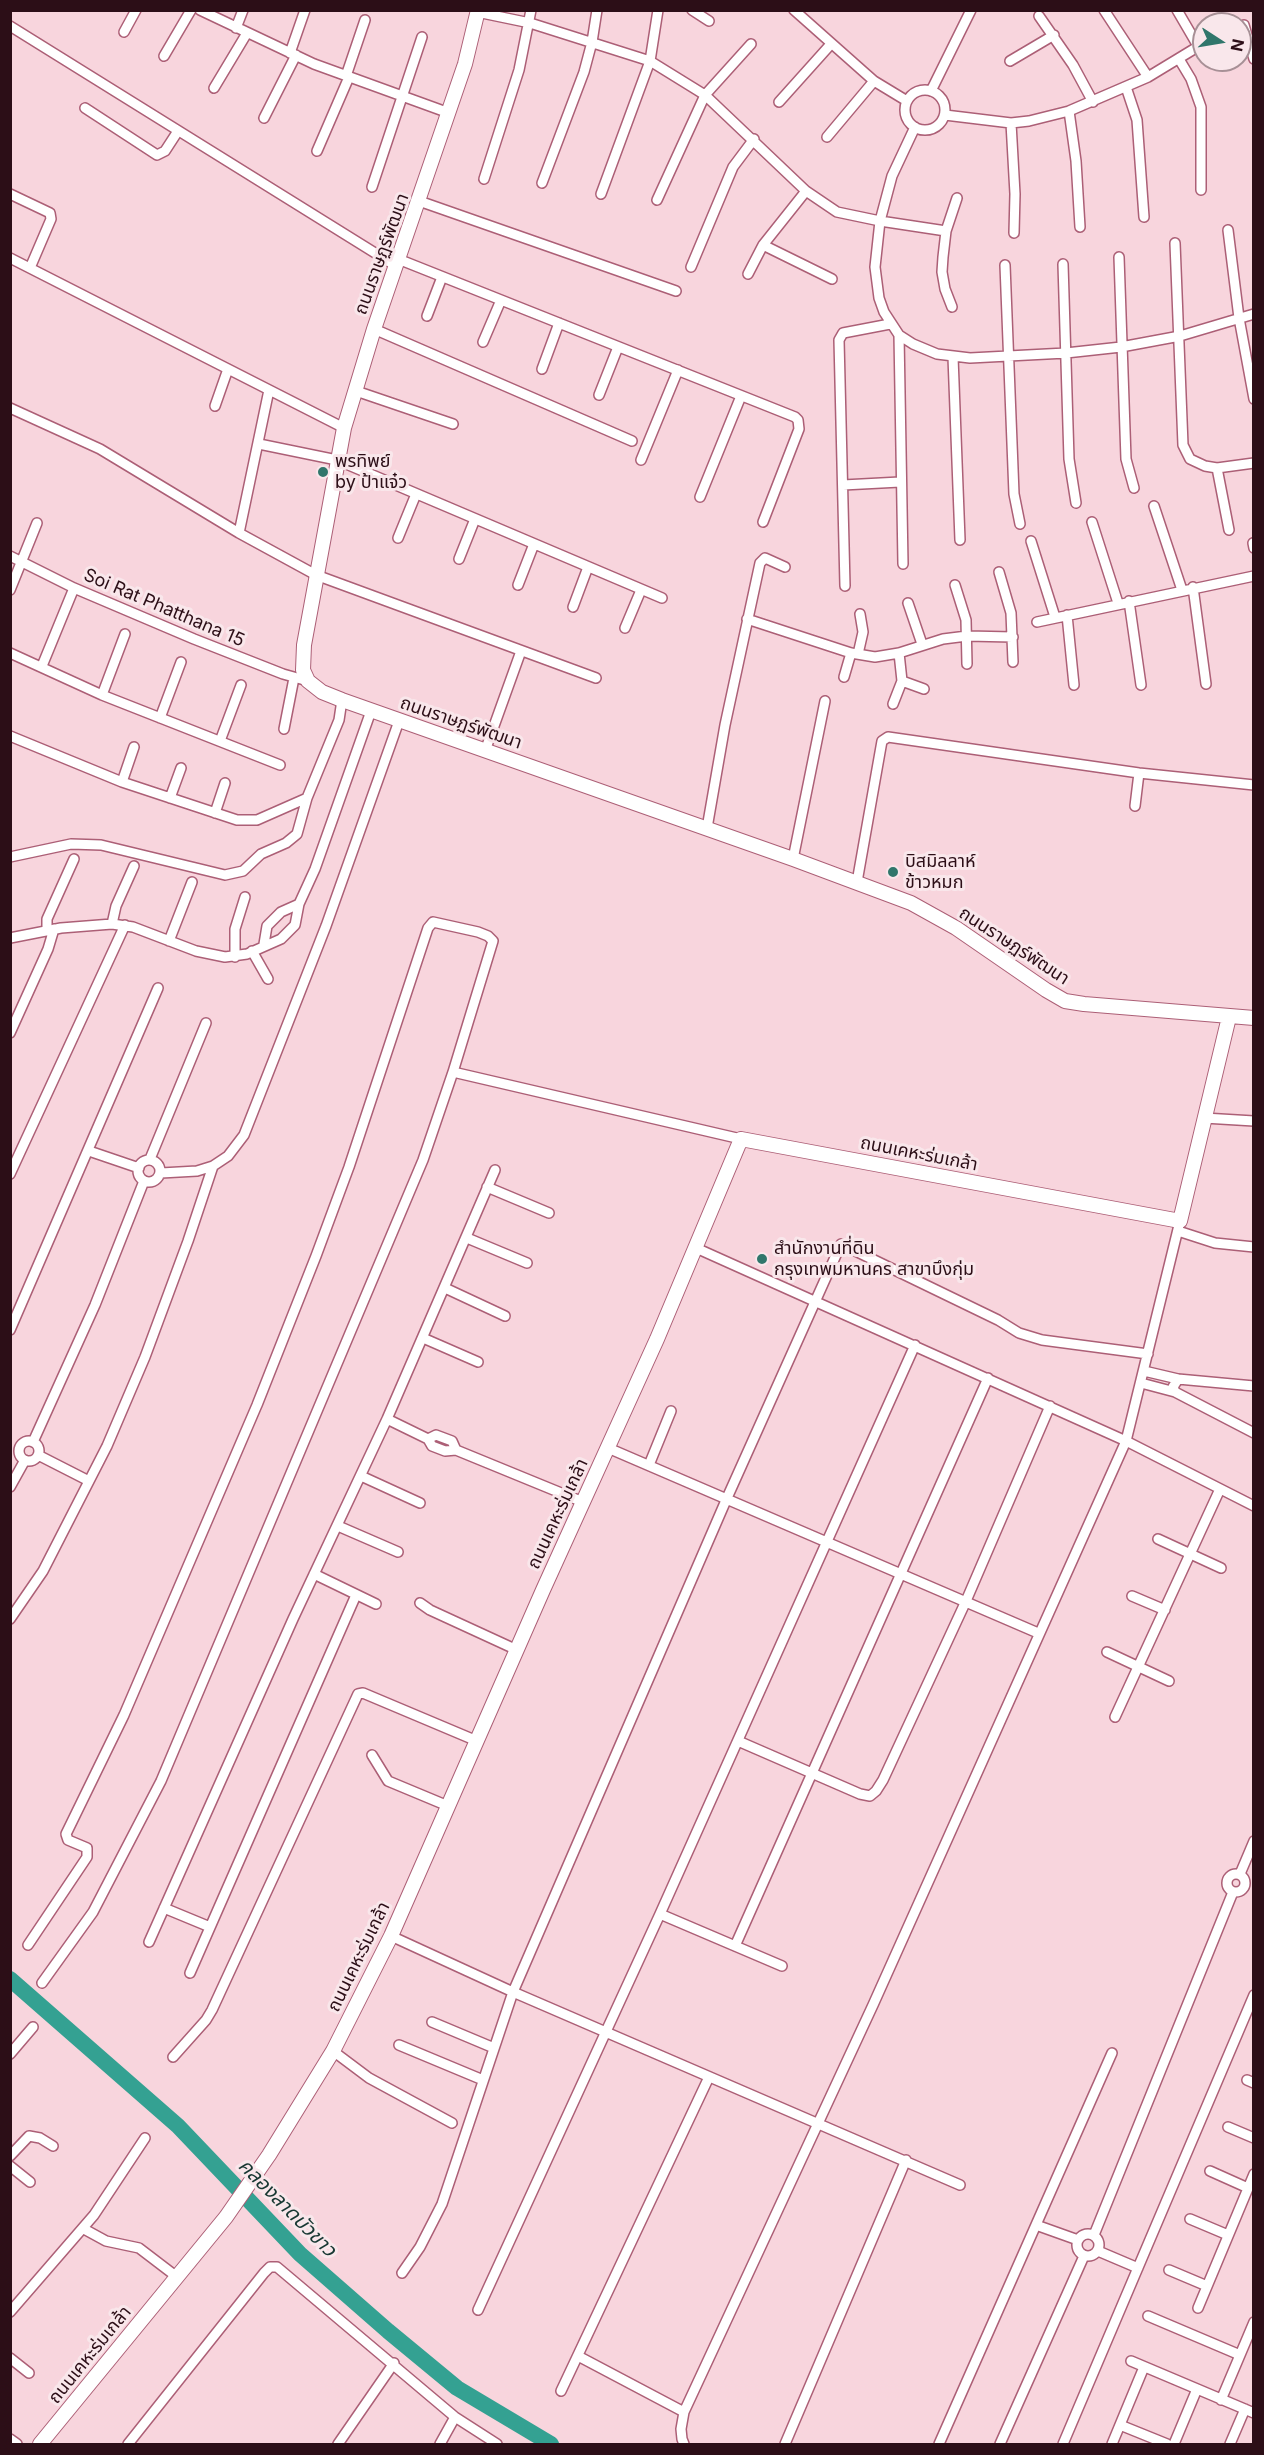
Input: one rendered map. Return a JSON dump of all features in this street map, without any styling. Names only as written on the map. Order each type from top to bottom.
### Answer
[{"type":"street","points":[[124,32],[136,10]]},
{"type":"street","points":[[164,56],[191,10]]},
{"type":"street","points":[[200,10],[293,54],[449,113]]},
{"type":"street","points":[[236,28],[243,10]]},
{"type":"street","points":[[264,118],[293,54],[305,10]]},
{"type":"street","points":[[484,179],[519,70],[531,10]]},
{"type":"street","points":[[542,183],[582,80],[592,42],[597,10]]},
{"type":"street","points":[[602,194],[650,61],[657,10]]},
{"type":"street","points":[[692,10],[709,21]]},
{"type":"street","points":[[794,10],[874,81],[908,101]]},
{"type":"street","points":[[932,91],[970,10]]},
{"type":"street","points":[[1104,10],[1148,77]]},
{"type":"street","points":[[1177,10],[1192,32]]},
{"type":"street","points":[[477,11],[530,23],[650,61],[705,95],[806,191],[837,212],[946,231]]},
{"type":"street","name":"ถนนราษฏร์พัฒนา","points":[[477,11],[465,64],[374,328],[344,428],[304,645],[303,670],[308,681],[322,692],[371,711],[707,828],[911,903],[936,916],[1046,990],[1065,1000],[1254,1018]]},
{"type":"street","points":[[1039,16],[1054,35],[1093,102]]},
{"type":"street","points":[[317,151],[348,76],[365,20]]},
{"type":"street","points":[[10,26],[178,131],[397,263],[442,277],[795,417],[800,424],[763,522]]},
{"type":"street","points":[[214,88],[247,33]]},
{"type":"street","points":[[1010,61],[1054,35]]},
{"type":"street","points":[[372,187],[422,37]]},
{"type":"street","points":[[657,200],[705,95],[751,44]]},
{"type":"street","points":[[779,102],[831,44]]},
{"type":"street","points":[[945,115],[1011,123],[1069,111],[1148,77],[1192,50]]},
{"type":"street","points":[[1179,58],[1191,80],[1201,107],[1201,190]]},
{"type":"street","points":[[827,137],[874,81]]},
{"type":"street","points":[[1126,87],[1137,120],[1144,217]]},
{"type":"street","points":[[932,91],[943,100],[945,115],[936,127],[922,130],[915,127],[906,116],[908,101],[918,92],[932,91]]},
{"type":"street","points":[[85,108],[157,155],[165,151],[178,131]]},
{"type":"street","points":[[1069,111],[1076,161],[1080,227]]},
{"type":"street","points":[[1011,123],[1015,194],[1014,233]]},
{"type":"street","points":[[915,127],[892,176],[880,221],[876,251],[876,276],[879,298],[890,324],[899,335],[926,350],[954,357],[1009,357],[1121,347],[1180,336],[1254,314]]},
{"type":"street","points":[[691,267],[729,176],[753,140]]},
{"type":"street","points":[[748,274],[762,245],[806,191]]},
{"type":"street","points":[[10,194],[50,213],[51,219],[30,268]]},
{"type":"street","points":[[952,307],[942,272],[946,231],[957,198]]},
{"type":"street","points":[[419,201],[676,291]]},
{"type":"street","points":[[1228,230],[1239,318],[1254,399]]},
{"type":"street","points":[[1175,243],[1183,445],[1190,459],[1217,468],[1254,464]]},
{"type":"street","points":[[762,245],[832,279]]},
{"type":"street","points":[[1119,257],[1126,459],[1134,488]]},
{"type":"street","points":[[10,258],[344,428]]},
{"type":"street","points":[[1064,264],[1069,459],[1076,503]]},
{"type":"street","points":[[1005,265],[1014,494],[1020,524]]},
{"type":"street","points":[[427,316],[442,277]]},
{"type":"street","points":[[483,342],[501,300]]},
{"type":"street","points":[[542,369],[559,323]]},
{"type":"street","points":[[845,586],[840,335],[890,324]]},
{"type":"street","points":[[374,328],[632,441]]},
{"type":"street","points":[[899,335],[903,564]]},
{"type":"street","points":[[599,395],[618,347]]},
{"type":"street","points":[[954,357],[960,540]]},
{"type":"street","points":[[215,406],[228,369]]},
{"type":"street","points":[[641,460],[678,370]]},
{"type":"street","points":[[240,533],[269,390]]},
{"type":"street","points":[[356,391],[453,424]]},
{"type":"street","points":[[700,497],[741,396]]},
{"type":"street","points":[[10,408],[100,449],[240,533],[316,575],[596,678]]},
{"type":"street","points":[[259,444],[337,460],[662,598]]},
{"type":"street","points":[[1217,468],[1229,530]]},
{"type":"street","points":[[843,485],[900,482]]},
{"type":"street","points":[[398,538],[416,494]]},
{"type":"street","points":[[1154,506],[1182,590]]},
{"type":"street","points":[[459,558],[475,519]]},
{"type":"street","points":[[1092,522],[1118,603]]},
{"type":"street","points":[[10,590],[37,523]]},
{"type":"street","points":[[1031,541],[1055,617]]},
{"type":"street","points":[[518,585],[534,544]]},
{"type":"street","name":"Soi Rat Phatthana 15","points":[[10,556],[74,588],[252,663],[308,681]]},
{"type":"street","points":[[707,828],[725,725],[761,560],[765,558],[785,567]]},
{"type":"street","points":[[573,607],[588,567]]},
{"type":"street","points":[[999,572],[1011,613],[1013,662]]},
{"type":"street","points":[[1037,622],[1254,576]]},
{"type":"street","points":[[956,585],[966,620],[967,664]]},
{"type":"street","points":[[42,666],[74,588]]},
{"type":"street","points":[[1194,588],[1206,684]]},
{"type":"street","points":[[625,628],[641,590]]},
{"type":"street","points":[[1129,601],[1141,685]]},
{"type":"street","points":[[908,603],[922,644]]},
{"type":"street","points":[[843,677],[863,632],[860,614]]},
{"type":"street","points":[[1067,615],[1074,685]]},
{"type":"street","points":[[747,618],[855,653],[875,657],[899,653],[922,644],[968,636],[1013,637]]},
{"type":"street","points":[[102,695],[125,634]]},
{"type":"street","points":[[485,751],[521,651]]},
{"type":"street","points":[[10,653],[102,695],[280,765]]},
{"type":"street","points":[[893,704],[902,681],[899,653]]},
{"type":"street","points":[[160,718],[181,662]]},
{"type":"street","points":[[284,729],[294,678]]},
{"type":"street","points":[[902,681],[924,688]]},
{"type":"street","points":[[220,741],[241,685]]},
{"type":"street","points":[[10,856],[72,844],[101,845],[225,875],[243,871],[261,854],[292,840],[301,824],[307,798],[339,720],[342,700]]},
{"type":"street","points":[[793,859],[825,701]]},
{"type":"street","points":[[10,938],[50,929],[125,925],[213,956],[235,957],[282,939],[295,925],[299,904],[313,875],[371,711]]},
{"type":"street","points":[[161,1173],[197,1171],[213,1166],[237,1146],[250,1123],[326,926],[399,721]]},
{"type":"street","points":[[10,736],[122,782],[215,813],[252,821],[307,798]]},
{"type":"street","points":[[857,882],[882,741],[885,737],[1139,773],[1254,785]]},
{"type":"street","points":[[122,782],[134,747]]},
{"type":"street","points":[[170,798],[181,768]]},
{"type":"street","points":[[1135,806],[1139,773]]},
{"type":"street","points":[[215,813],[225,783]]},
{"type":"street","points":[[10,1033],[48,949],[50,929],[47,919],[74,858]]},
{"type":"street","points":[[112,924],[116,906],[134,866]]},
{"type":"street","points":[[169,941],[192,882]]},
{"type":"street","points":[[235,957],[234,939],[245,897]]},
{"type":"street","points":[[264,944],[267,926],[281,912],[299,904]]},
{"type":"street","points":[[28,1945],[87,1857],[87,1848],[68,1840],[66,1834],[124,1716],[257,1405],[333,1212],[428,928],[434,922],[489,936],[493,941],[423,1160],[158,1788],[93,1912],[42,1983]]},
{"type":"street","points":[[10,1174],[125,925]]},
{"type":"street","points":[[252,951],[268,979]]},
{"type":"street","points":[[10,1330],[158,988]]},
{"type":"street","points":[[684,2445],[681,2439],[681,2428],[684,2412],[912,1918],[1126,1441],[1229,1017]]},
{"type":"street","points":[[150,1159],[207,1023]]},
{"type":"street","points":[[453,1072],[741,1139]]},
{"type":"street","points":[[1203,1118],[1254,1121]]},
{"type":"street","name":"ถนนเคหะร่มเกล้า","points":[[40,2445],[226,2217],[269,2155],[333,2051],[391,1936],[696,1248],[741,1139],[1179,1226]]},
{"type":"street","points":[[89,1151],[139,1168]]},
{"type":"street","points":[[150,1159],[159,1164],[161,1173],[155,1181],[144,1180],[139,1175],[139,1168],[143,1161],[150,1159]]},
{"type":"street","points":[[10,1619],[44,1571],[107,1446],[145,1357],[213,1166]]},
{"type":"street","points":[[149,1942],[314,1574],[387,1419],[495,1170]]},
{"type":"street","points":[[33,1442],[95,1305],[144,1180]]},
{"type":"street","points":[[487,1187],[549,1213]]},
{"type":"street","points":[[1179,1226],[1215,1243],[1254,1247]]},
{"type":"street","points":[[467,1238],[526,1263]]},
{"type":"street","points":[[402,2273],[420,2247],[442,2204],[513,1992],[727,1498],[841,1244],[998,1320],[1019,1333],[1042,1340],[1148,1354]]},
{"type":"street","points":[[696,1248],[1126,1441],[1254,1506]]},
{"type":"street","points":[[445,1288],[505,1316]]},
{"type":"street","points":[[423,1338],[478,1362]]},
{"type":"street","points":[[478,2310],[607,2032],[915,1345]]},
{"type":"street","points":[[1144,1371],[1178,1379],[1254,1386]]},
{"type":"street","points":[[735,1946],[988,1378]]},
{"type":"street","points":[[1175,1392],[1174,1383],[1178,1379]]},
{"type":"street","points":[[1141,1383],[1175,1392],[1254,1433]]},
{"type":"street","points":[[738,1741],[860,1794],[870,1796],[876,1791],[884,1780],[966,1601],[1050,1406]]},
{"type":"street","points":[[649,1465],[671,1411]]},
{"type":"street","points":[[387,1419],[428,1438],[436,1435],[452,1441],[456,1450],[584,1502]]},
{"type":"street","points":[[33,1442],[38,1448],[38,1455]]},
{"type":"street","points":[[33,1442],[15,1446],[25,1460],[32,1460],[38,1455]]},
{"type":"street","points":[[608,1448],[1038,1634]]},
{"type":"street","points":[[38,1455],[89,1481]]},
{"type":"street","points":[[10,1487],[25,1460]]},
{"type":"street","points":[[361,1476],[420,1503]]},
{"type":"street","points":[[1115,1717],[1220,1489]]},
{"type":"street","points":[[338,1526],[398,1552]]},
{"type":"street","points":[[1158,1539],[1221,1568]]},
{"type":"street","points":[[314,1574],[376,1605]]},
{"type":"street","points":[[190,1974],[356,1595]]},
{"type":"street","points":[[1132,1596],[1165,1610]]},
{"type":"street","points":[[420,1603],[430,1610],[517,1650]]},
{"type":"street","points":[[1107,1652],[1170,1681]]},
{"type":"street","points":[[173,2058],[212,2010],[358,1694],[363,1693],[477,1741]]},
{"type":"street","points":[[372,1755],[388,1781],[448,1806]]},
{"type":"street","points":[[1240,1874],[1254,1841]]},
{"type":"street","points":[[1240,1874],[1233,1874],[1227,1880],[1226,1885],[1238,1891],[1254,1894]]},
{"type":"street","points":[[1094,2235],[1238,1891],[1245,1880],[1240,1874]]},
{"type":"street","points":[[164,1908],[210,1927]]},
{"type":"street","points":[[660,1914],[782,1966]]},
{"type":"street","points":[[391,1936],[513,1992],[960,2185]]},
{"type":"street","points":[[1063,2445],[1254,1995]]},
{"type":"street","points":[[432,2022],[494,2048]]},
{"type":"street","points":[[10,2054],[33,2027]]},
{"type":"street","points":[[399,2045],[483,2080]]},
{"type":"street","points":[[333,2051],[369,2078],[452,2123]]},
{"type":"street","points":[[939,2445],[1112,2053]]},
{"type":"street","points":[[561,2391],[709,2076]]},
{"type":"street","points":[[1228,2127],[1254,2138]]},
{"type":"street","points":[[10,2156],[29,2136],[40,2138],[53,2146]]},
{"type":"street","points":[[10,2312],[84,2229],[106,2200],[126,2164],[145,2138]]},
{"type":"street","points":[[785,2445],[906,2160]]},
{"type":"street","points":[[10,2166],[30,2182]]},
{"type":"street","points":[[1210,2171],[1248,2188]]},
{"type":"street","points":[[1198,2308],[1254,2174]]},
{"type":"street","points":[[1190,2219],[1228,2235]]},
{"type":"street","points":[[1036,2224],[1078,2240]]},
{"type":"street","points":[[84,2229],[106,2241],[139,2248],[177,2277]]},
{"type":"street","points":[[1083,2234],[1094,2235],[1099,2241],[1098,2251],[1092,2256],[1084,2256],[1077,2247],[1078,2240],[1083,2234]]},
{"type":"street","points":[[1098,2251],[1137,2268]]},
{"type":"street","points":[[1000,2445],[1084,2256]]},
{"type":"street","points":[[128,2445],[270,2267],[277,2267],[286,2273],[455,2417],[490,2443]]},
{"type":"street","points":[[1169,2270],[1207,2286]]},
{"type":"street","points":[[1148,2316],[1240,2355]]},
{"type":"street","points":[[1221,2400],[1254,2322]]},
{"type":"street","points":[[578,2356],[684,2412]]},
{"type":"street","points":[[10,2358],[29,2373]]},
{"type":"street","points":[[1131,2361],[1249,2411],[1230,2445]]},
{"type":"street","points":[[338,2445],[394,2363]]},
{"type":"street","points":[[1112,2445],[1144,2367]]},
{"type":"street","points":[[1174,2445],[1197,2389]]},
{"type":"street","points":[[440,2445],[455,2417]]},
{"type":"street","points":[[1120,2425],[1167,2445]]},
{"type":"street","points":[[10,2439],[17,2445]]},
{"type":"waterway","name":"คลองลาดบัวขาว","points":[[10,1979],[178,2126],[300,2254],[388,2331],[457,2388],[551,2444]]},
{"type":"place","name":"พรทิพย์ by ป้าแจ๋ว","points":[[323,472]]},
{"type":"place","name":"บิสมิลลาห์ ข้าวหมก","points":[[893,872]]},
{"type":"place","name":"สำนักงานที่ดิน กรุงเทพมหานคร สาขาบึงกุ่ม","points":[[762,1259]]}]
